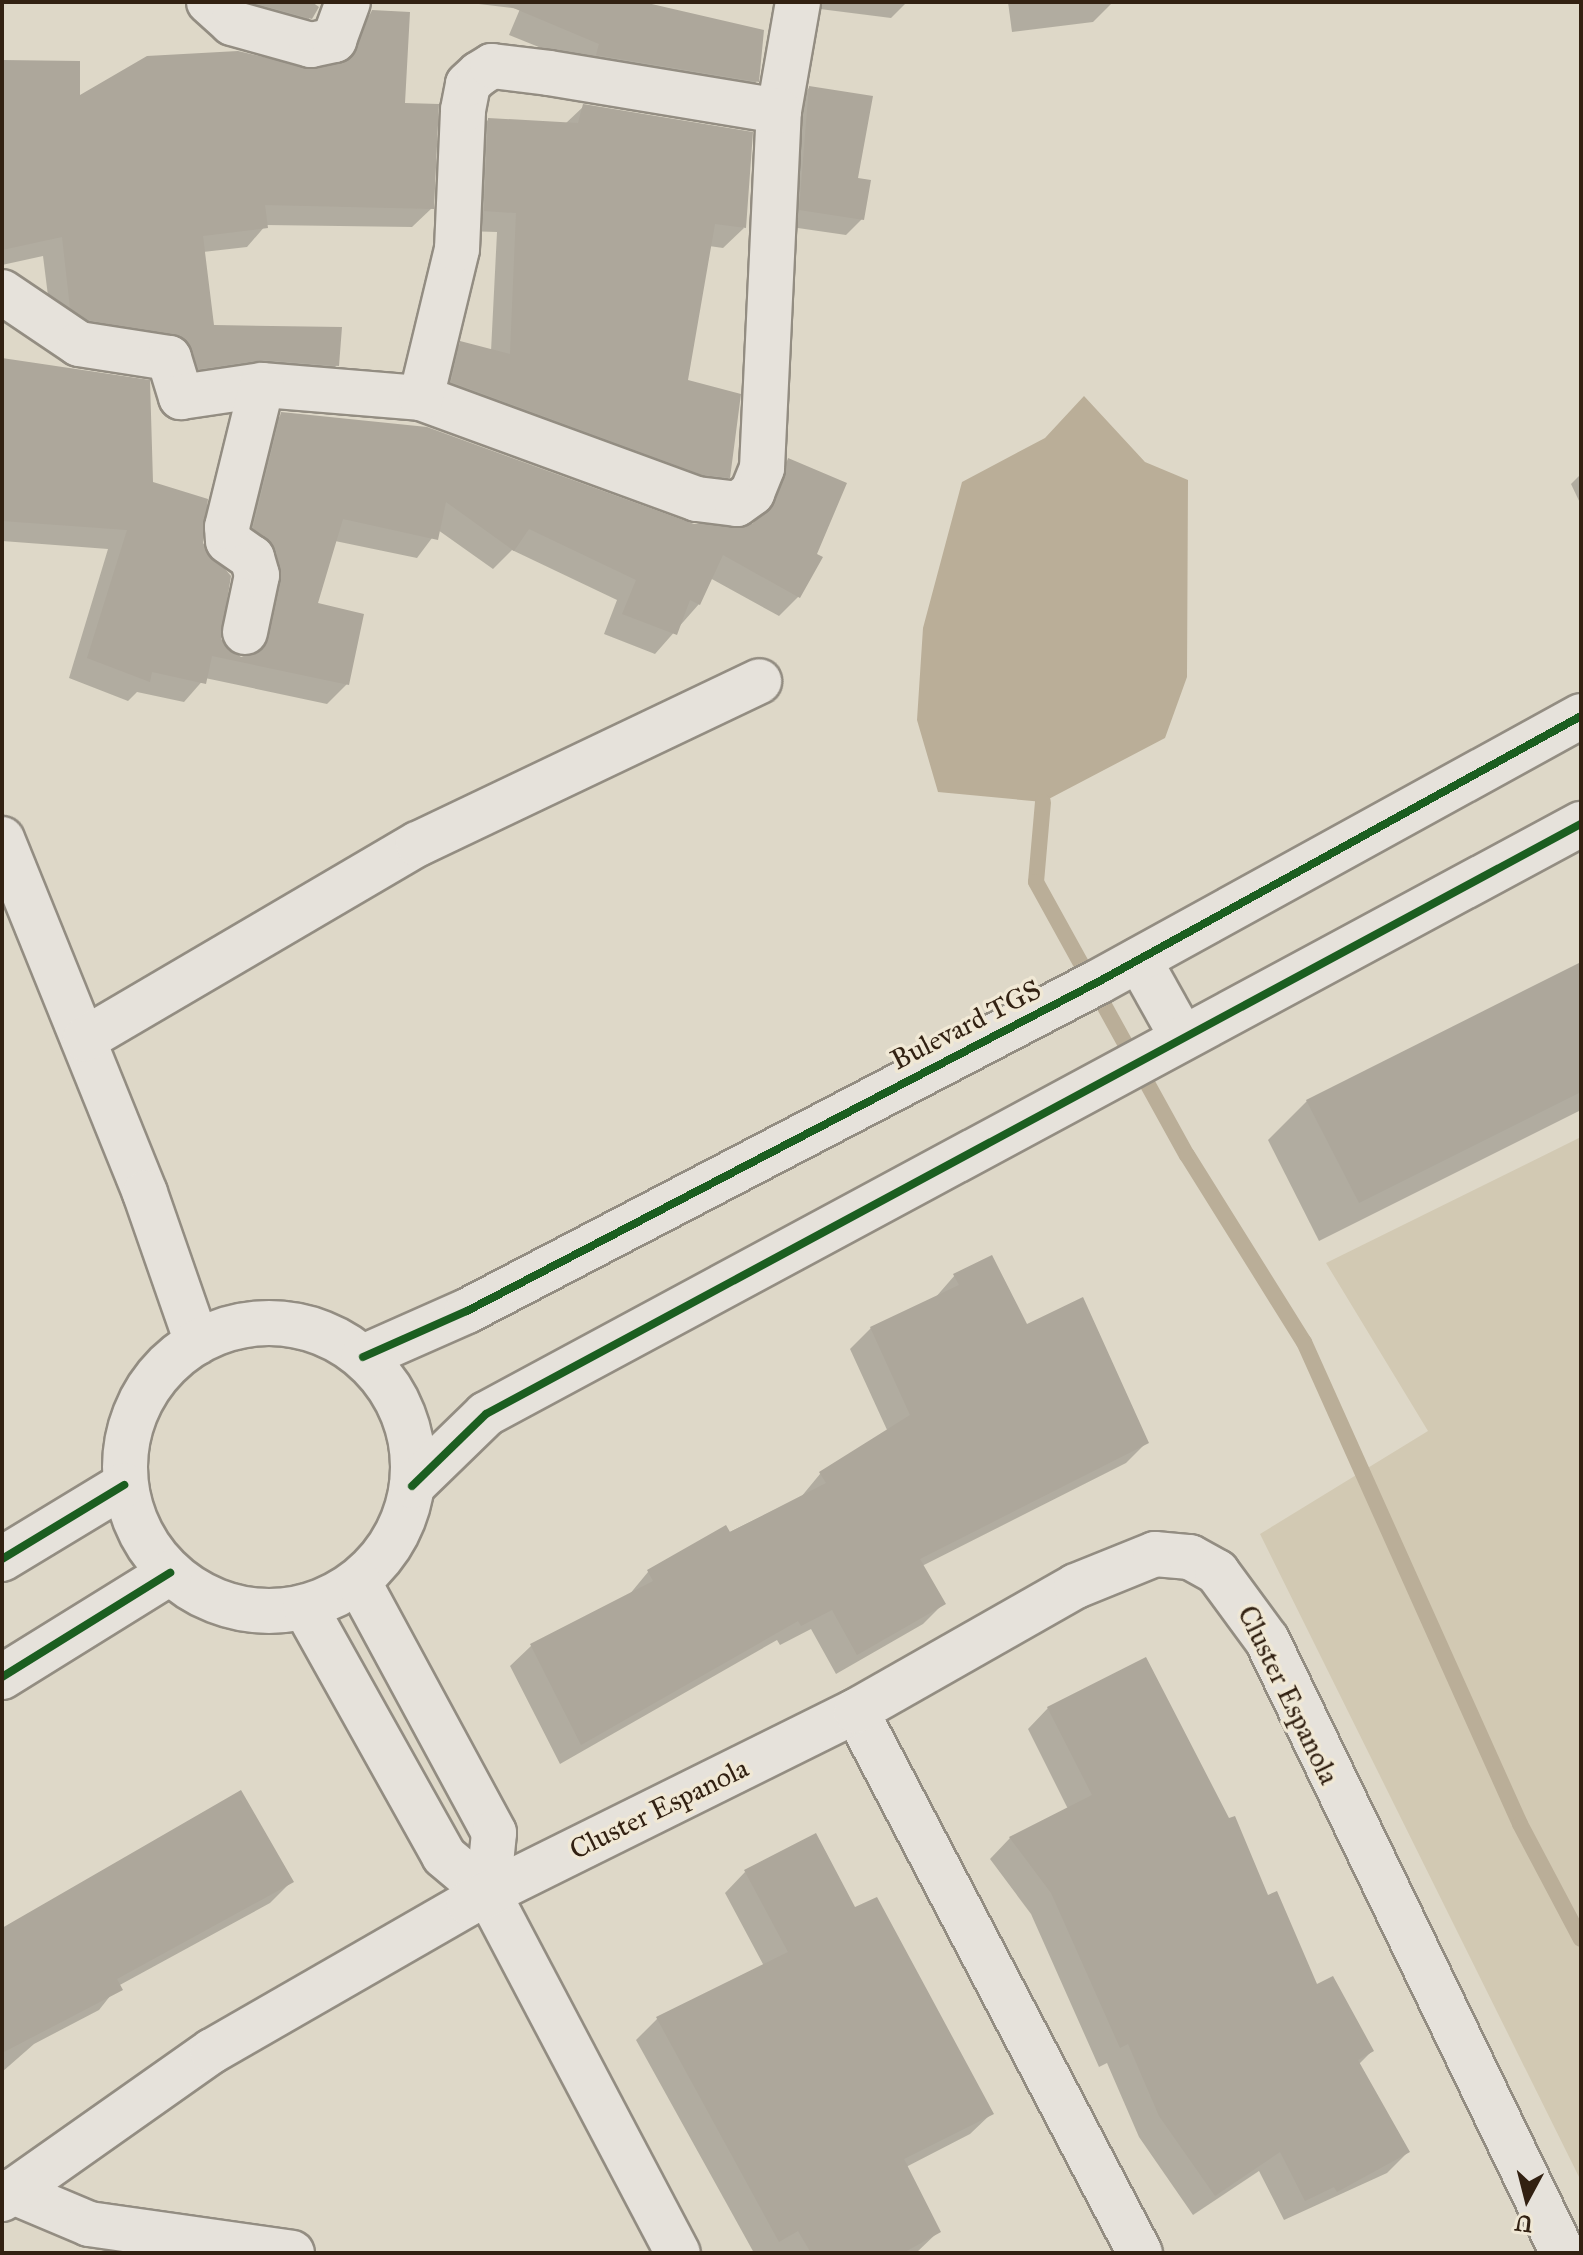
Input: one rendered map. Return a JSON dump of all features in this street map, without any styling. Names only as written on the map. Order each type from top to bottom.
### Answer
[{"type":"street","points":[[209,2],[232,23],[311,45],[334,40],[348,2]]},
{"type":"street","points":[[2,292],[79,344],[169,358],[181,397],[262,385],[421,398],[697,499],[737,504],[752,493],[762,468],[770,398],[779,111],[798,2]]},
{"type":"street","points":[[421,398],[457,249],[463,110],[468,84],[479,74],[492,66],[535,71],[779,111]]},
{"type":"street","points":[[245,632],[257,575],[252,558],[228,541],[227,527],[262,385]]},
{"type":"street","points":[[85,1039],[430,838],[759,681]]},
{"type":"street","name":"Bulevard TGS","points":[[363,1357],[443,1324],[1098,982],[1581,716]]},
{"type":"street","points":[[412,1486],[486,1414],[1169,1041],[1581,824]]},
{"type":"street","points":[[2,839],[85,1039],[197,1342]]},
{"type":"street","points":[[1139,960],[1169,1041]]},
{"type":"street","points":[[252,1323],[282,1323],[363,1357],[399,1403],[414,1458],[412,1486],[389,1549],[358,1581],[305,1607],[233,1607],[170,1573],[148,1547],[124,1485],[128,1428],[154,1378],[197,1342],[252,1323]]},
{"type":"street","points":[[2,1559],[124,1485]]},
{"type":"street","name":"Cluster Espanola","points":[[6,2195],[212,2051],[488,1893],[856,1711],[1124,1563],[1178,1556],[1217,1572],[1267,1640],[1563,2253]]},
{"type":"street","points":[[2,1677],[170,1573]]},
{"type":"street","points":[[358,1581],[494,1833],[488,1893]]},
{"type":"street","points":[[305,1607],[444,1856],[488,1893],[678,2253]]},
{"type":"street","points":[[856,1711],[1140,2253]]},
{"type":"street","points":[[6,2195],[89,2224],[292,2253]]},
{"type":"shaded area","points":[[1084,396],[1145,462],[1188,480],[1187,677],[1165,738],[1043,802],[938,792],[917,720],[923,628],[962,482],[1045,438]]},
{"type":"shaded area","points":[[1581,1137],[1581,2181],[1260,1534],[1428,1431],[1326,1263]]},
{"type":"building","points":[[312,2],[319,7],[312,19],[253,3]]},
{"type":"building","points":[[499,2],[643,2],[764,30],[759,82],[596,55],[599,44]]},
{"type":"building","points":[[372,10],[410,12],[405,103],[439,104],[434,209],[265,205],[268,228],[203,236],[214,325],[342,327],[339,366],[264,360],[199,369],[185,339],[88,320],[70,308],[62,237],[2,250],[2,60],[80,61],[80,95],[147,56],[238,51],[316,69],[351,58]]},
{"type":"building","points":[[809,86],[873,96],[858,178],[871,180],[864,220],[799,210]]},
{"type":"building","points":[[583,104],[753,132],[746,228],[715,224],[688,380],[741,394],[730,478],[703,475],[451,382],[460,341],[510,354],[516,213],[484,211],[488,118],[578,123]]},
{"type":"building","points":[[2,358],[150,380],[153,482],[208,499],[203,543],[231,576],[221,639],[241,657],[264,648],[281,580],[276,550],[253,528],[281,412],[427,427],[694,524],[752,524],[775,502],[788,458],[847,483],[817,554],[823,557],[800,598],[723,555],[700,605],[690,600],[677,635],[622,614],[636,580],[529,529],[514,551],[446,502],[438,540],[343,519],[318,603],[364,614],[349,685],[212,656],[206,684],[152,672],[150,682],[87,658],[127,530],[2,521]]},
{"type":"building","points":[[1581,962],[1581,1092],[1359,1203],[1306,1100]]},
{"type":"building","points":[[992,1255],[1027,1324],[1083,1297],[1149,1443],[920,1559],[946,1604],[857,1655],[832,1610],[801,1626],[798,1621],[581,1745],[530,1644],[653,1581],[647,1570],[726,1525],[730,1532],[826,1483],[819,1472],[910,1415],[870,1327],[959,1285],[953,1274]]},
{"type":"building","points":[[1146,1657],[1229,1818],[1235,1816],[1268,1895],[1277,1891],[1317,1984],[1333,1976],[1374,2051],[1358,2060],[1410,2152],[1337,2192],[1334,2187],[1305,2201],[1280,2152],[1215,2196],[1159,2116],[1128,2044],[1120,2048],[1051,1893],[1009,1837],[1092,1795],[1047,1707]]},
{"type":"building","points":[[241,1790],[294,1882],[117,1979],[123,1990],[2,2053],[2,1928]]},
{"type":"building","points":[[816,1833],[855,1907],[877,1897],[994,2114],[904,2159],[941,2232],[903,2253],[811,2253],[798,2231],[779,2242],[656,2017],[788,1952],[744,1870]]},
{"type":"waterway","points":[[1043,802],[1036,882],[1187,1155],[1304,1342],[1520,1824],[1581,1939]]},
{"type":"cycle path","points":[[363,1357],[467,1311],[1098,982],[1581,716]]},
{"type":"cycle path","points":[[412,1486],[486,1414],[1581,824]]},
{"type":"cycle path","points":[[2,1559],[124,1485]]},
{"type":"cycle path","points":[[2,1677],[170,1573]]}]
